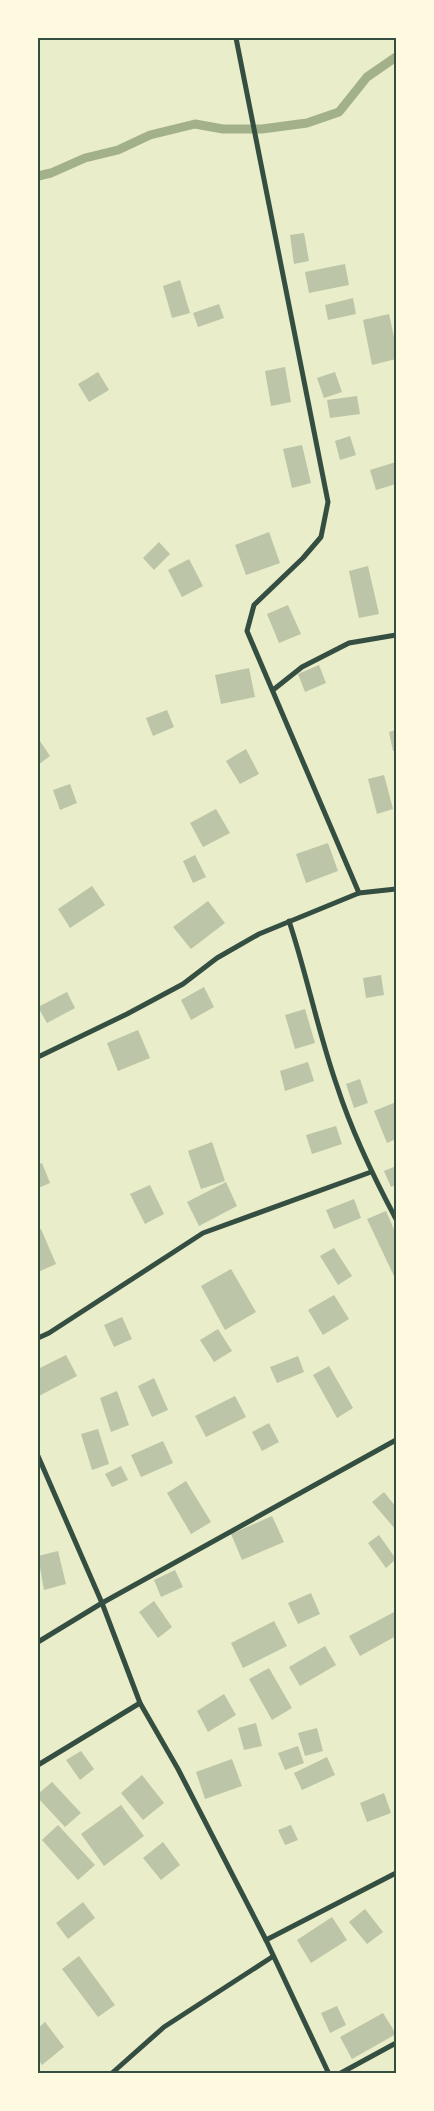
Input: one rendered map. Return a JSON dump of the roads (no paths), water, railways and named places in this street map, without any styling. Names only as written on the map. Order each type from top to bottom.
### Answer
[{"type":"street","points":[[236,38],[328,502],[321,537],[303,558],[254,605],[247,631],[359,893]]},
{"type":"street","points":[[273,690],[302,667],[349,644],[396,635]]},
{"type":"street","points":[[38,1057],[183,984],[217,958],[258,934],[359,893],[396,889]]},
{"type":"street","points":[[289,921],[304,966],[336,1086],[371,1172],[396,1219]]},
{"type":"street","points":[[38,1338],[49,1333],[203,1233],[371,1172]]},
{"type":"street","points":[[38,1642],[102,1603],[396,1440]]},
{"type":"street","points":[[38,1456],[102,1603],[140,1703],[178,1769],[266,1940],[329,2074]]},
{"type":"street","points":[[38,1765],[140,1703]]},
{"type":"street","points":[[266,1940],[396,1873]]},
{"type":"street","points":[[111,2074],[164,2028],[272,1956]]},
{"type":"street","points":[[339,2074],[396,2043]]},
{"type":"waterway","points":[[38,176],[51,173],[85,158],[118,150],[150,135],[195,124],[223,129],[262,129],[307,123],[339,112],[367,77],[396,57]]}]
